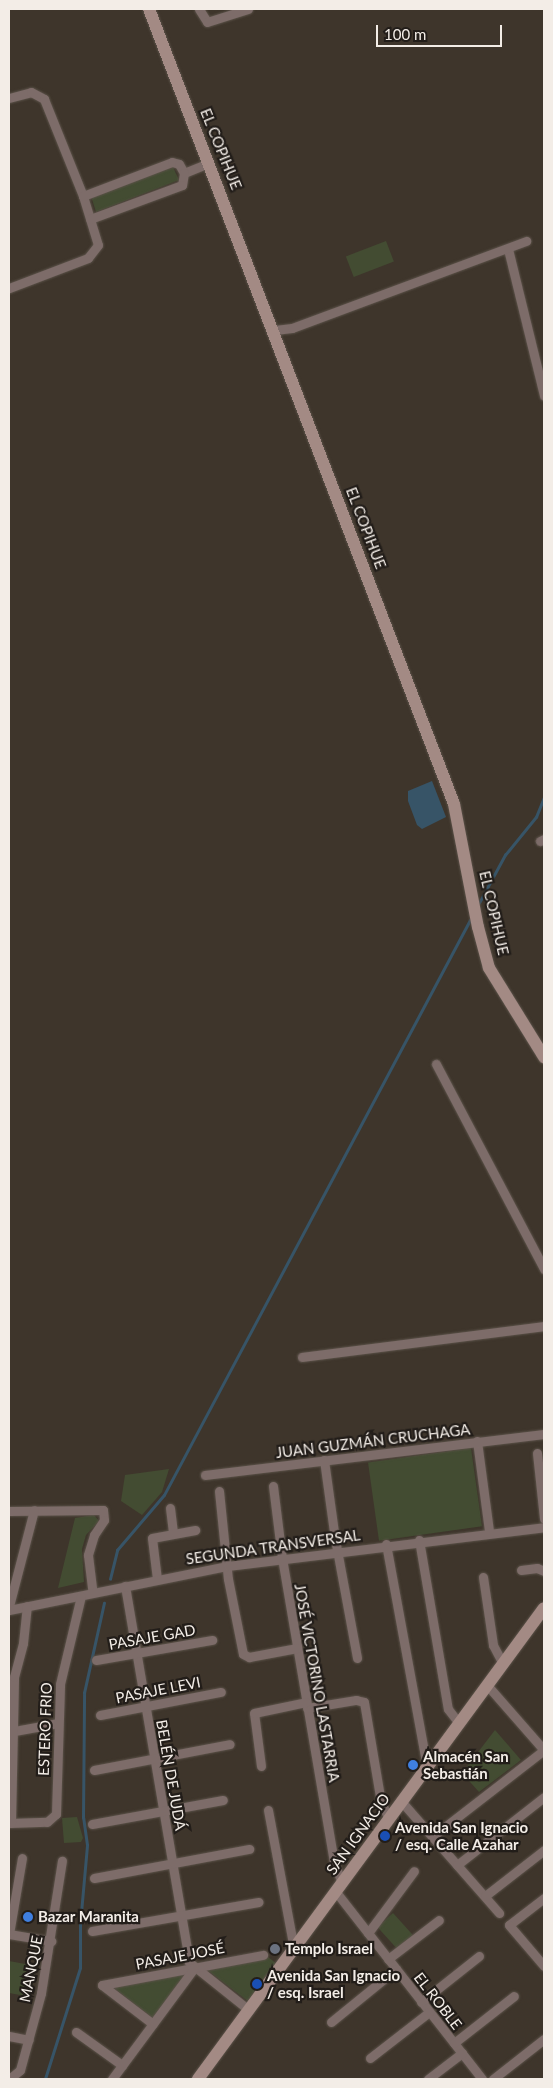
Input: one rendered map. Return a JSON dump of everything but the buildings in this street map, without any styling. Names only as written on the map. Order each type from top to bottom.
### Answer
[{"type":"main road","name":"EL COPIHUE","points":[[149,9],[275,330],[454,804],[478,927],[489,968],[544,1057]]},
{"type":"main road","name":"SAN IGNACIO","points":[[198,2079],[544,1608]]},
{"type":"street","points":[[199,9],[207,22],[248,9]]},
{"type":"street","points":[[9,98],[31,92],[44,99],[83,196],[98,245],[92,255],[9,288]]},
{"type":"street","points":[[83,196],[172,162],[179,164],[184,173],[182,185],[90,219]]},
{"type":"street","points":[[184,173],[209,163]]},
{"type":"street","points":[[275,330],[292,328],[526,241]]},
{"type":"street","points":[[508,249],[544,396]]},
{"type":"street","points":[[436,1064],[544,1269]]},
{"type":"street","points":[[302,1357],[544,1326]]},
{"type":"street","name":"JUAN GUZMÁN CRUCHAGA","points":[[205,1475],[544,1434]]},
{"type":"street","points":[[477,1441],[489,1531]]},
{"type":"street","points":[[537,1453],[544,1519]]},
{"type":"street","points":[[324,1460],[357,1658]]},
{"type":"street","name":"JOSÉ VICTORINO LASTARRIA","points":[[273,1486],[282,1558],[339,1887]]},
{"type":"street","points":[[219,1491],[228,1566],[245,1656],[297,1648]]},
{"type":"street","points":[[170,1508],[173,1534]]},
{"type":"street","points":[[9,1608],[34,1510]]},
{"type":"street","points":[[9,1511],[103,1510],[104,1520],[94,1535],[88,1556],[93,1593]]},
{"type":"street","name":"SEGUNDA TRANSVERSAL","points":[[9,1608],[81,1596],[228,1566],[489,1531],[544,1527]]},
{"type":"street","points":[[157,1579],[152,1538],[195,1530]]},
{"type":"street","points":[[419,1540],[448,1709],[459,1724]]},
{"type":"street","points":[[386,1544],[427,1768]]},
{"type":"street","points":[[521,1570],[537,1568],[544,1572]]},
{"type":"street","points":[[484,1577],[493,1645],[503,1664]]},
{"type":"street","name":"BELÉN DE JUDÁ","points":[[124,1586],[182,1915],[188,1959],[194,1968]]},
{"type":"street","name":"ESTERO FRIO","points":[[10,1823],[54,1820],[61,1679],[81,1596]]},
{"type":"street","points":[[10,1823],[10,1731],[14,1677],[27,1606]]},
{"type":"street","name":"PASAJE GAD","points":[[96,1660],[212,1640]]},
{"type":"street","points":[[433,1836],[544,1750],[487,1684]]},
{"type":"street","name":"PASAJE LEVI","points":[[100,1714],[221,1692]]},
{"type":"street","points":[[261,1766],[254,1714],[307,1705],[356,1700],[364,1702],[382,1802],[389,1820]]},
{"type":"street","points":[[10,1731],[58,1723]]},
{"type":"street","points":[[94,1770],[230,1744]]},
{"type":"street","points":[[457,1865],[544,1797]]},
{"type":"street","points":[[92,1824],[223,1800]]},
{"type":"street","points":[[401,1801],[499,1913]]},
{"type":"street","points":[[268,1810],[294,1949]]},
{"type":"street","points":[[94,1878],[249,1849]]},
{"type":"street","points":[[485,1896],[544,1850]]},
{"type":"street","points":[[22,1858],[9,1934],[51,1940]]},
{"type":"street","name":"MANQUE","points":[[11,2078],[20,2070],[29,2040],[51,1940],[62,1861]]},
{"type":"street","points":[[368,1934],[414,1871]]},
{"type":"street","name":"EL ROBLE","points":[[339,1887],[368,1934],[482,2079]]},
{"type":"street","points":[[544,1898],[509,1925],[544,1966]]},
{"type":"street","points":[[92,1931],[258,1902]]},
{"type":"street","points":[[388,1960],[439,1920]]},
{"type":"street","points":[[536,1956],[544,1949]]},
{"type":"street","name":"PASAJE JOSÉ","points":[[153,2024],[102,1985],[263,1954]]},
{"type":"street","points":[[421,2002],[479,1956]]},
{"type":"street","points":[[112,2079],[194,1968],[249,2010]]},
{"type":"street","points":[[331,2022],[396,1969]]},
{"type":"street","points":[[454,2043],[514,1996]]},
{"type":"street","points":[[370,2058],[429,2012]]},
{"type":"street","points":[[76,2032],[122,2065]]},
{"type":"street","points":[[9,2036],[29,2040]]},
{"type":"street","points":[[493,2079],[544,2039]]},
{"type":"street","points":[[428,2079],[462,2053]]},
{"type":"green space","points":[[173,167],[179,180],[96,212],[91,196]]},
{"type":"green space","points":[[386,241],[394,262],[354,277],[346,256]]},
{"type":"green space","points":[[471,1448],[482,1526],[379,1541],[368,1462]]},
{"type":"green space","points":[[169,1469],[162,1492],[142,1515],[121,1501],[125,1475]]},
{"type":"green space","points":[[94,1515],[99,1521],[86,1535],[82,1549],[84,1582],[58,1588],[75,1518]]},
{"type":"green space","points":[[495,1730],[521,1760],[479,1792],[462,1773]]},
{"type":"green space","points":[[77,1817],[83,1838],[81,1842],[64,1843],[62,1818]]},
{"type":"green space","points":[[393,1913],[413,1935],[397,1949],[377,1927]]},
{"type":"green space","points":[[263,1953],[277,1964],[249,2002],[206,1969]]},
{"type":"green space","points":[[9,1961],[36,1966],[31,1997],[9,1993]]},
{"type":"green space","points":[[189,1973],[154,2019],[110,1985]]},
{"type":"water","points":[[432,781],[446,817],[422,829],[417,825],[408,801],[408,791]]},
{"type":"waterway","points":[[479,903],[505,855],[536,817],[544,797]]},
{"type":"waterway","points":[[110,1579],[117,1550],[164,1495],[470,920]]},
{"type":"waterway","points":[[45,2079],[80,1968],[80,1924],[87,1845],[83,1818],[84,1693],[104,1603]]},
{"type":"place","name":"Almacén San Sebastián","points":[[413,1765]]},
{"type":"place","name":"Avenida San Ignacio / esq. Calle Azahar","points":[[385,1836]]},
{"type":"place","name":"Bazar Maranita","points":[[28,1917]]},
{"type":"place","name":"Templo Israel","points":[[275,1949]]},
{"type":"place","name":"Avenida San Ignacio / esq. Israel","points":[[257,1984]]}]
